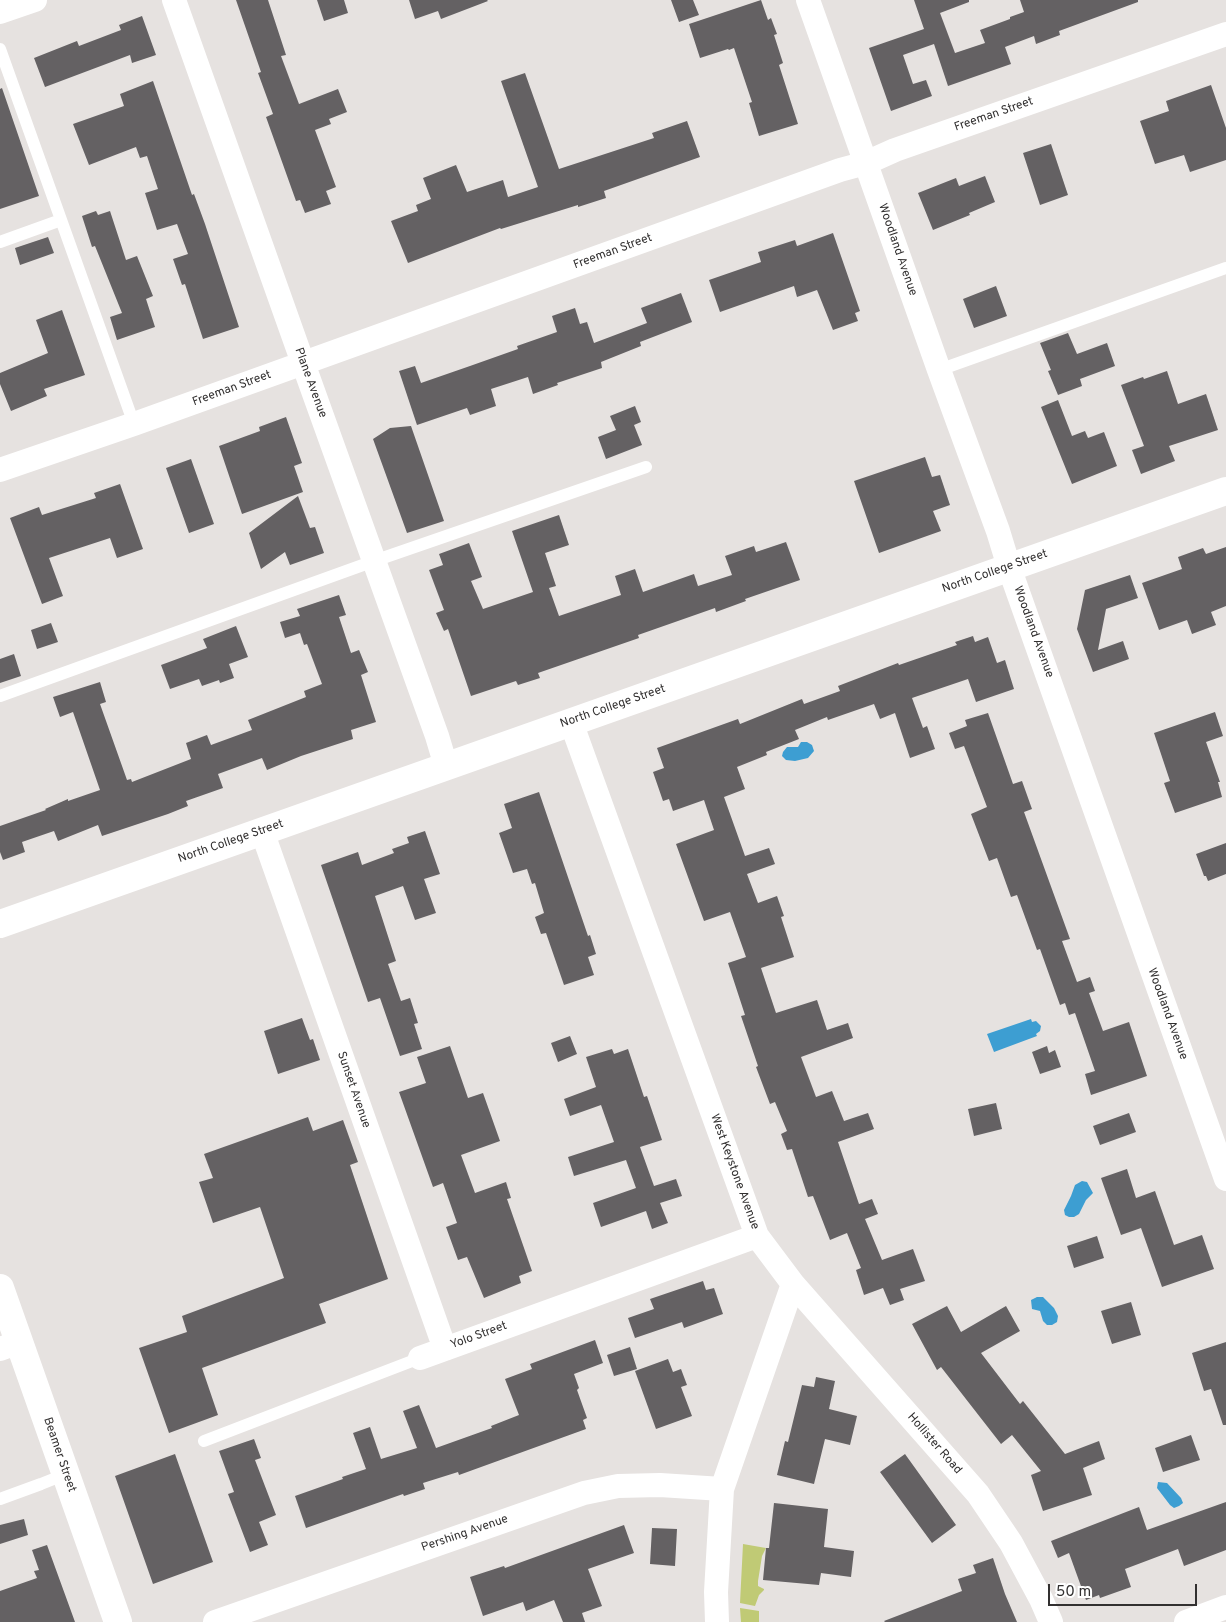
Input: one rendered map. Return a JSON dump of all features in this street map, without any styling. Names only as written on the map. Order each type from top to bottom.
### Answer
[{"type":"street","points":[[0,12],[35,0]]},
{"type":"street","name":"Plane Avenue","points":[[174,0],[302,363],[437,736],[446,766]]},
{"type":"street","name":"Woodland Avenue","points":[[808,0],[998,531],[1009,567],[1226,1179]]},
{"type":"street","name":"Freeman Street","points":[[0,470],[134,424],[840,170],[866,163],[895,150],[1226,34]]},
{"type":"street","name":"North College Street","points":[[0,924],[1226,491]]},
{"type":"street","name":"West Keystone Avenue","points":[[571,722],[757,1236],[793,1284]]},
{"type":"street","name":"Sunset Avenue","points":[[262,831],[445,1349]]},
{"type":"street","name":"Yolo Street","points":[[420,1358],[757,1236]]},
{"type":"street","points":[[717,1622],[716,1592],[722,1489],[793,1284]]},
{"type":"street","name":"Hollister Road","points":[[793,1284],[978,1494],[1011,1543],[1051,1622]]},
{"type":"street","name":"Beamer Street","points":[[0,1288],[10,1345],[66,1474],[118,1622]]},
{"type":"street","name":"Pershing Avenue","points":[[214,1622],[584,1493],[618,1486],[660,1485],[722,1489]]},
{"type":"street","points":[[1186,1622],[1226,1607]]},
{"type":"lane","points":[[0,50],[134,424]]},
{"type":"lane","points":[[0,242],[61,220]]},
{"type":"lane","points":[[939,370],[1226,268]]},
{"type":"lane","points":[[0,696],[374,561],[646,467]]},
{"type":"lane","name":"Yolo Street","points":[[204,1442],[420,1358]]},
{"type":"lane","points":[[0,1499],[66,1474]]},
{"type":"green space","points":[[743,1544],[766,1548],[762,1556],[758,1581],[758,1586],[764,1590],[759,1595],[755,1606],[740,1603]]},
{"type":"green space","points":[[740,1608],[759,1611],[759,1622],[741,1622]]},
{"type":"water","points":[[801,742],[807,742],[812,745],[814,751],[808,758],[795,761],[786,760],[782,756],[787,747],[798,747]]},
{"type":"water","points":[[1031,1019],[1032,1022],[1036,1021],[1041,1026],[1040,1031],[1036,1034],[1037,1036],[994,1052],[987,1034]]},
{"type":"water","points":[[1082,1181],[1087,1182],[1093,1193],[1086,1200],[1079,1214],[1069,1217],[1065,1215],[1064,1210],[1075,1185]]},
{"type":"water","points":[[1043,1297],[1054,1308],[1058,1316],[1057,1322],[1047,1325],[1043,1321],[1040,1311],[1032,1309],[1031,1300]]},
{"type":"water","points":[[1158,1482],[1167,1483],[1181,1498],[1183,1503],[1174,1508],[1170,1505],[1157,1488]]},
{"type":"building","points":[[236,0],[268,0],[286,55],[281,56],[299,104],[338,89],[347,112],[329,119],[331,124],[315,130],[336,187],[326,191],[331,204],[305,213],[300,200],[296,201],[266,117],[273,114],[258,73],[261,72]]},
{"type":"building","points":[[317,0],[344,0],[348,13],[324,21]]},
{"type":"building","points":[[409,0],[488,1],[441,19],[438,11],[415,19]]},
{"type":"building","points":[[671,0],[693,0],[699,15],[679,22]]},
{"type":"building","points":[[761,0],[768,20],[771,18],[777,34],[774,35],[783,63],[779,65],[798,124],[759,136],[749,103],[752,102],[734,48],[700,58],[689,24]]},
{"type":"building","points":[[914,0],[969,0],[969,2],[940,13],[955,53],[985,43],[980,30],[1024,12],[1020,0],[1138,0],[1138,2],[1059,31],[1060,35],[1036,44],[1034,36],[1005,47],[1011,64],[948,86],[934,44],[903,55],[913,84],[926,80],[932,96],[891,111],[869,48],[924,29]]},
{"type":"building","points":[[142,16],[156,55],[132,63],[130,55],[45,87],[34,58],[77,41],[79,46],[121,30],[119,25]]},
{"type":"building","points":[[525,73],[559,169],[654,138],[652,133],[687,121],[700,157],[604,191],[606,198],[500,228],[408,263],[391,221],[418,211],[416,205],[431,199],[423,178],[456,165],[467,192],[503,180],[508,197],[538,187],[501,81]]},
{"type":"building","points":[[153,81],[192,195],[194,194],[205,224],[239,327],[203,339],[185,284],[182,285],[173,259],[188,254],[177,224],[157,230],[145,193],[158,189],[147,156],[140,158],[136,147],[89,165],[73,124],[124,106],[120,94]]},
{"type":"building","points":[[1211,85],[1226,128],[1226,160],[1190,172],[1184,155],[1155,164],[1140,121],[1169,111],[1166,101]]},
{"type":"building","points":[[2,88],[39,196],[0,209],[0,89]]},
{"type":"building","points":[[1051,144],[1068,195],[1040,205],[1023,153]]},
{"type":"building","points":[[985,176],[995,202],[969,213],[970,215],[933,230],[918,193],[956,178],[959,186]]},
{"type":"building","points":[[96,211],[98,215],[110,211],[126,260],[137,256],[153,296],[146,299],[155,327],[117,340],[110,317],[122,313],[95,246],[92,247],[82,216]]},
{"type":"building","points":[[833,233],[860,311],[855,313],[858,321],[833,330],[817,290],[797,297],[794,286],[720,312],[709,280],[761,262],[758,252],[795,240],[797,246]]},
{"type":"building","points":[[48,237],[54,253],[20,265],[15,248]]},
{"type":"building","points":[[996,286],[1007,316],[974,328],[963,299]]},
{"type":"building","points":[[681,293],[692,322],[640,342],[641,346],[601,362],[602,368],[557,383],[558,385],[533,394],[528,377],[491,389],[496,406],[470,415],[467,408],[417,425],[399,371],[415,366],[421,383],[518,349],[517,346],[557,332],[552,316],[575,308],[580,324],[587,322],[594,343],[647,323],[641,308]]},
{"type":"building","points":[[62,310],[85,375],[44,389],[47,396],[11,411],[0,384],[0,373],[48,353],[36,320]]},
{"type":"building","points":[[1068,333],[1077,354],[1107,343],[1115,366],[1080,379],[1082,386],[1058,395],[1048,371],[1051,370],[1040,343]]},
{"type":"building","points":[[1167,371],[1178,404],[1206,394],[1218,430],[1169,446],[1175,461],[1141,474],[1132,450],[1144,446],[1121,385]]},
{"type":"building","points":[[1058,400],[1072,436],[1085,431],[1088,438],[1104,432],[1117,466],[1072,484],[1041,407]]},
{"type":"building","points":[[635,406],[641,422],[634,425],[642,445],[606,459],[598,437],[616,430],[610,416]]},
{"type":"building","points":[[286,417],[302,463],[294,466],[303,492],[242,514],[219,446],[260,431],[259,427]]},
{"type":"building","points":[[411,426],[444,521],[407,533],[373,439],[390,428]]},
{"type":"building","points":[[925,457],[932,477],[940,475],[950,505],[933,511],[941,531],[879,553],[854,481]]},
{"type":"building","points":[[191,459],[214,524],[189,533],[166,468]]},
{"type":"building","points":[[120,484],[143,549],[117,558],[110,538],[49,558],[63,596],[42,604],[10,518],[39,507],[42,515],[96,498],[94,493]]},
{"type":"building","points":[[298,496],[310,528],[315,527],[324,553],[290,565],[285,552],[261,569],[249,533]]},
{"type":"building","points":[[559,515],[569,545],[545,553],[556,586],[549,588],[559,616],[621,595],[615,576],[635,569],[643,592],[694,574],[698,586],[732,575],[725,556],[754,546],[756,552],[786,542],[800,580],[745,599],[746,601],[716,612],[715,608],[638,635],[639,638],[538,673],[540,678],[518,685],[516,681],[471,696],[448,629],[444,631],[436,613],[444,610],[429,570],[443,565],[439,554],[469,543],[482,577],[471,581],[483,609],[533,592],[512,531]]},
{"type":"building","points":[[1226,547],[1226,606],[1211,612],[1216,625],[1192,634],[1187,620],[1159,630],[1142,583],[1182,569],[1178,557],[1203,548],[1206,554]]},
{"type":"building","points":[[1130,575],[1138,598],[1106,609],[1098,650],[1123,641],[1129,659],[1093,672],[1077,629],[1085,590]]},
{"type":"building","points":[[339,595],[346,615],[339,617],[351,653],[359,650],[368,672],[361,675],[376,722],[351,730],[353,739],[301,756],[267,770],[262,758],[218,774],[223,788],[186,801],[188,806],[168,814],[102,836],[98,825],[58,841],[54,831],[22,842],[25,852],[3,860],[0,852],[0,826],[46,810],[68,799],[68,801],[100,790],[73,712],[60,717],[53,697],[100,682],[106,702],[100,704],[127,780],[131,779],[132,782],[191,759],[186,743],[207,735],[211,745],[252,730],[248,720],[306,697],[304,691],[322,684],[307,644],[304,645],[300,633],[285,638],[280,622],[300,616],[297,609]]},
{"type":"building","points":[[51,623],[58,642],[37,649],[31,630]]},
{"type":"building","points":[[236,626],[248,657],[229,664],[234,678],[220,683],[219,680],[202,686],[199,679],[170,689],[161,665],[207,648],[203,639]]},
{"type":"building","points":[[973,636],[975,642],[988,637],[997,663],[1005,660],[1014,689],[976,702],[968,679],[912,698],[923,728],[927,726],[935,749],[910,758],[895,713],[880,719],[874,704],[828,720],[827,717],[795,730],[799,739],[766,752],[767,755],[737,767],[745,789],[724,797],[745,856],[769,848],[775,864],[747,874],[758,903],[777,896],[784,916],[781,917],[794,957],[761,968],[776,1013],[817,1000],[827,1030],[848,1023],[853,1038],[801,1057],[816,1097],[832,1091],[844,1121],[868,1113],[874,1129],[838,1142],[859,1204],[872,1199],[878,1214],[865,1219],[882,1260],[913,1249],[925,1281],[900,1289],[904,1300],[890,1305],[883,1288],[864,1295],[856,1270],[861,1268],[847,1233],[830,1240],[813,1196],[808,1197],[792,1149],[787,1150],[781,1134],[787,1131],[775,1102],[770,1104],[756,1067],[758,1066],[741,1016],[745,1015],[728,963],[746,957],[730,912],[704,921],[676,844],[714,830],[704,800],[673,811],[669,799],[663,801],[653,772],[664,768],[657,748],[738,719],[740,724],[802,699],[804,704],[840,691],[838,686],[898,663],[899,665],[957,645],[955,642]]},
{"type":"building","points":[[14,654],[21,676],[0,683],[0,659]]},
{"type":"building","points":[[1215,712],[1223,736],[1206,742],[1220,782],[1218,782],[1222,797],[1175,813],[1164,783],[1170,781],[1154,733]]},
{"type":"building","points":[[988,713],[1013,784],[1022,781],[1032,809],[1024,812],[1070,939],[1062,941],[1077,982],[1090,977],[1095,991],[1089,993],[1103,1031],[1129,1022],[1147,1076],[1091,1095],[1085,1074],[1095,1071],[1075,1013],[1069,1015],[1065,1003],[1060,1005],[1040,949],[1037,950],[1017,895],[1011,897],[997,858],[989,861],[971,814],[987,807],[964,746],[955,749],[949,733],[967,726],[965,720]]},
{"type":"building","points":[[539,792],[588,936],[590,935],[596,954],[588,957],[594,975],[564,985],[546,933],[541,934],[535,917],[544,913],[535,883],[532,884],[527,869],[513,873],[499,833],[512,828],[504,804]]},
{"type":"building","points":[[425,831],[440,874],[424,879],[436,913],[415,920],[403,886],[375,896],[396,961],[388,964],[401,1001],[410,998],[418,1023],[414,1024],[422,1049],[400,1056],[380,998],[368,1002],[321,865],[358,852],[362,865],[394,853],[392,849],[409,843],[407,837]]},
{"type":"building","points":[[1226,843],[1226,874],[1208,881],[1206,876],[1204,876],[1196,854]]},
{"type":"building","points":[[302,1018],[310,1040],[313,1039],[320,1060],[278,1074],[264,1031]]},
{"type":"building","points":[[570,1036],[577,1054],[558,1062],[551,1043]]},
{"type":"building","points":[[450,1046],[468,1098],[483,1093],[500,1141],[461,1155],[475,1193],[506,1182],[511,1198],[507,1199],[532,1271],[519,1276],[521,1283],[484,1298],[467,1257],[458,1260],[446,1227],[457,1223],[443,1183],[433,1187],[399,1092],[426,1083],[417,1057]]},
{"type":"building","points":[[1047,1046],[1049,1053],[1055,1050],[1061,1067],[1040,1074],[1032,1052]]},
{"type":"building","points":[[612,1049],[614,1054],[628,1049],[644,1097],[647,1096],[662,1140],[640,1147],[654,1186],[676,1179],[682,1196],[660,1203],[668,1223],[652,1229],[646,1211],[601,1227],[593,1203],[636,1188],[626,1160],[574,1176],[568,1157],[614,1142],[601,1105],[570,1116],[564,1099],[596,1087],[586,1057]]},
{"type":"building","points":[[996,1103],[1002,1129],[974,1136],[968,1109]]},
{"type":"building","points":[[1129,1113],[1136,1132],[1100,1145],[1093,1126]]},
{"type":"building","points":[[308,1117],[313,1131],[343,1120],[358,1162],[350,1165],[388,1279],[319,1304],[326,1323],[202,1368],[218,1415],[169,1433],[139,1348],[187,1332],[182,1316],[284,1278],[260,1207],[213,1223],[199,1182],[213,1178],[204,1154]]},
{"type":"building","points":[[1127,1169],[1136,1198],[1155,1191],[1174,1245],[1202,1235],[1214,1269],[1162,1287],[1141,1228],[1121,1235],[1101,1178]]},
{"type":"building","points":[[1097,1236],[1104,1258],[1074,1268],[1067,1246]]},
{"type":"building","points":[[703,1281],[706,1290],[714,1288],[723,1314],[684,1328],[682,1322],[635,1338],[628,1318],[654,1309],[650,1299]]},
{"type":"building","points":[[1131,1302],[1141,1335],[1112,1344],[1101,1311]]},
{"type":"building","points":[[947,1306],[961,1332],[1006,1306],[1020,1331],[981,1353],[1020,1404],[1023,1401],[1065,1454],[1099,1441],[1105,1459],[1083,1468],[1092,1495],[1043,1511],[1031,1475],[1041,1471],[1012,1435],[1001,1444],[941,1367],[937,1370],[912,1324]]},
{"type":"building","points":[[595,1340],[603,1363],[574,1374],[579,1388],[577,1390],[587,1418],[583,1420],[586,1429],[459,1475],[458,1472],[423,1483],[425,1489],[404,1496],[403,1494],[306,1528],[295,1496],[366,1469],[353,1433],[370,1427],[381,1459],[417,1448],[403,1411],[419,1405],[436,1448],[492,1428],[491,1426],[519,1415],[505,1379],[532,1369],[530,1364]]},
{"type":"building","points":[[1226,1342],[1226,1425],[1223,1425],[1211,1389],[1204,1391],[1192,1353]]},
{"type":"building","points":[[630,1347],[637,1369],[614,1376],[607,1355]]},
{"type":"building","points":[[668,1359],[673,1372],[681,1369],[687,1385],[681,1387],[692,1416],[656,1429],[635,1371]]},
{"type":"building","points":[[816,1377],[835,1381],[829,1409],[857,1416],[850,1445],[825,1439],[814,1484],[777,1475],[785,1441],[788,1442],[802,1385],[814,1387]]},
{"type":"building","points":[[1191,1435],[1200,1460],[1163,1472],[1155,1448]]},
{"type":"building","points":[[254,1439],[261,1458],[255,1460],[276,1515],[259,1522],[268,1545],[250,1552],[228,1494],[234,1492],[219,1451]]},
{"type":"building","points":[[175,1454],[213,1562],[153,1584],[115,1476]]},
{"type":"building","points":[[905,1454],[956,1525],[932,1543],[880,1472]]},
{"type":"building","points":[[1226,1502],[1226,1550],[1184,1566],[1178,1549],[1125,1569],[1131,1587],[1100,1598],[1099,1595],[1086,1600],[1069,1553],[1058,1558],[1051,1541],[1139,1507],[1147,1530]]},
{"type":"building","points":[[774,1503],[828,1509],[824,1547],[854,1551],[851,1577],[821,1573],[819,1585],[763,1580],[766,1548],[769,1548]]},
{"type":"building","points":[[24,1519],[28,1535],[0,1544],[0,1525]]},
{"type":"building","points":[[624,1525],[634,1553],[588,1569],[602,1606],[582,1613],[585,1622],[563,1622],[554,1600],[526,1611],[523,1602],[483,1616],[470,1577],[504,1566],[505,1568]]},
{"type":"building","points":[[652,1528],[677,1529],[675,1566],[650,1564]]},
{"type":"building","points":[[47,1545],[75,1622],[0,1622],[0,1591],[37,1578],[34,1571],[39,1570],[32,1550]]},
{"type":"building","points":[[993,1558],[1017,1622],[884,1621],[962,1591],[958,1579],[976,1573],[973,1565]]}]
